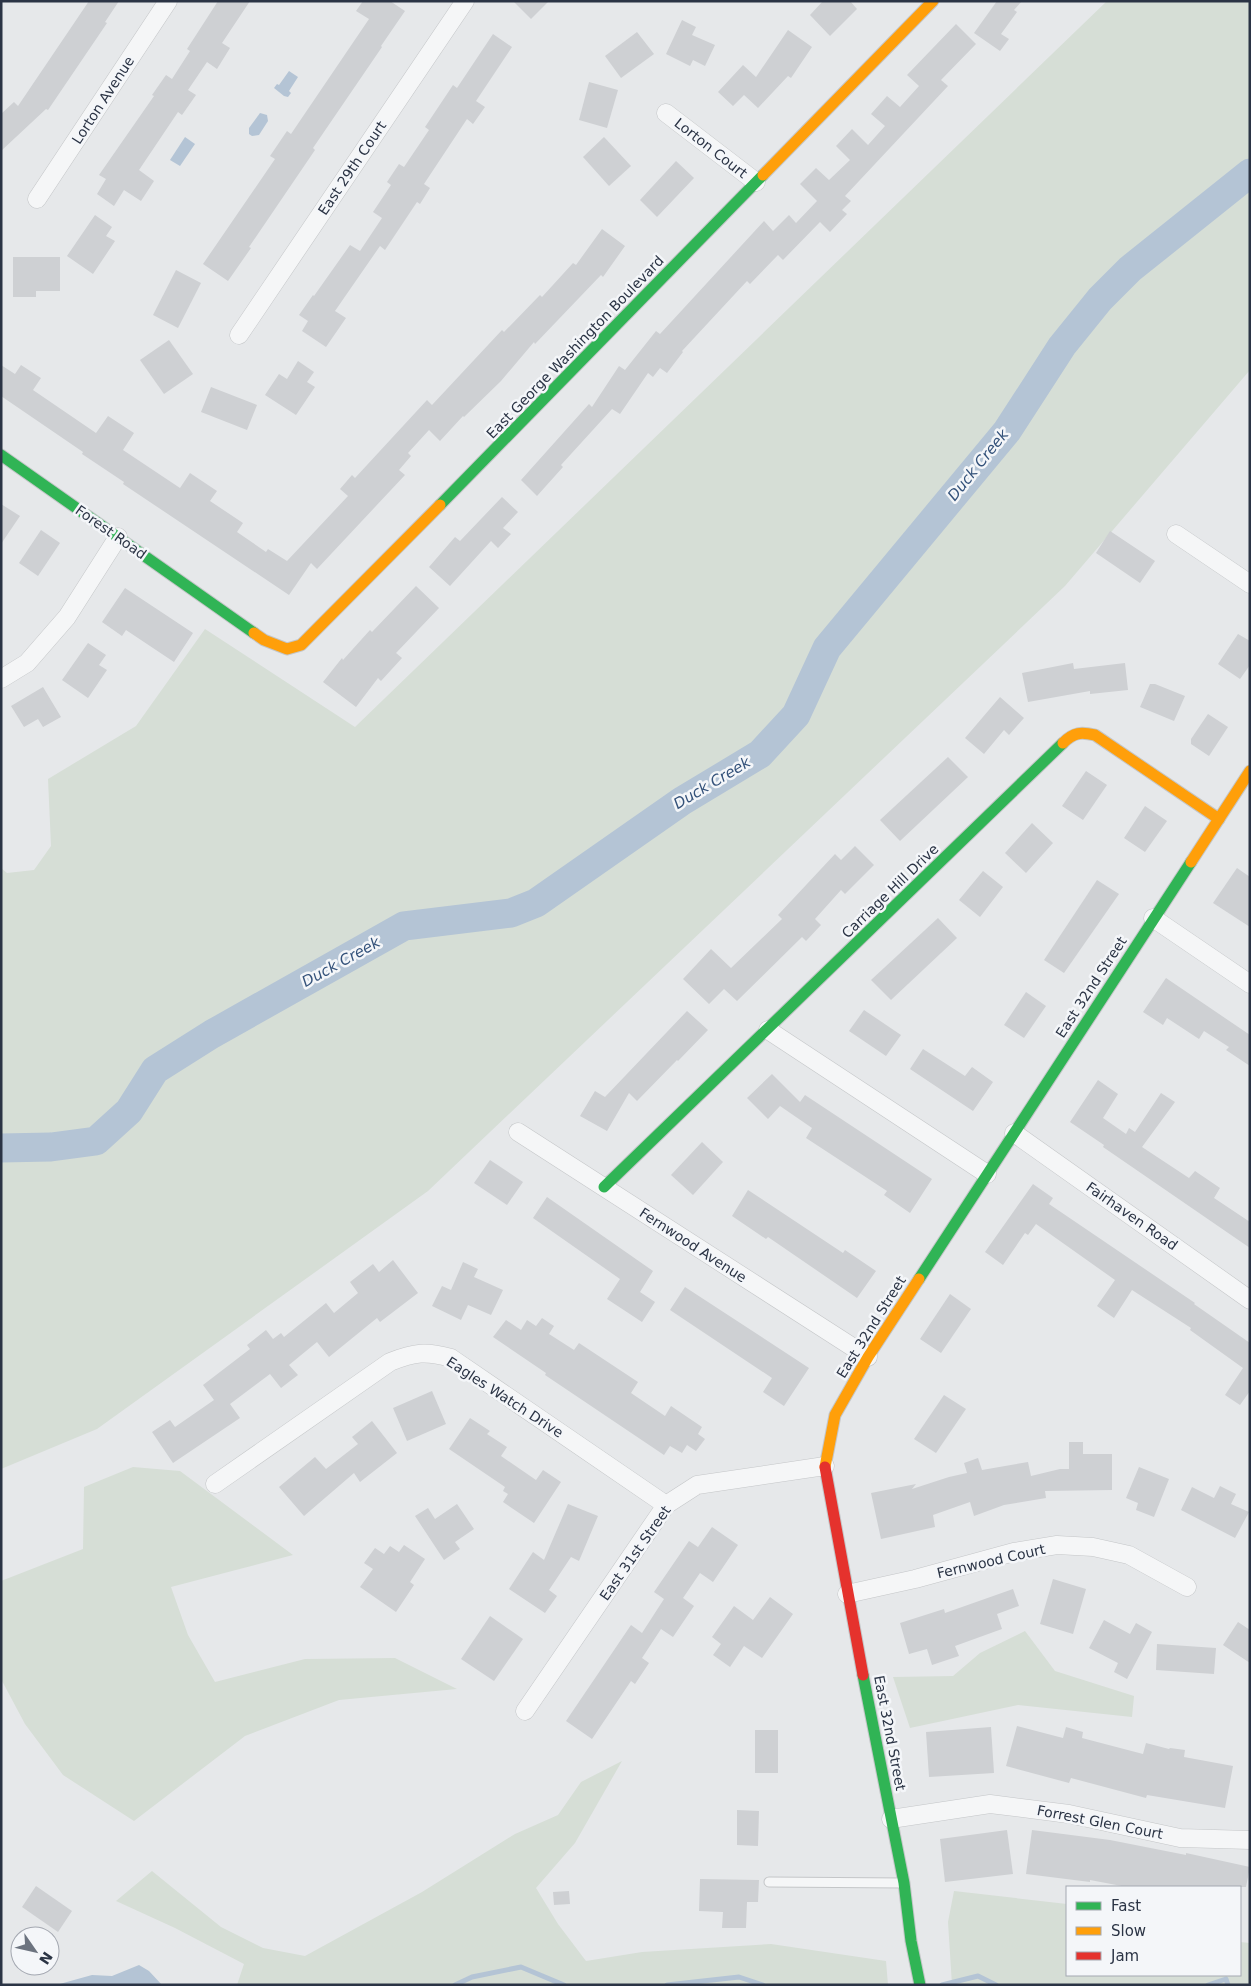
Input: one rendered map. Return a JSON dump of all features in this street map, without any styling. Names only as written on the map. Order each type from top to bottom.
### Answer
[{"type":"street","name":"Lorton Avenue","points":[[38,199],[168,1]]},
{"type":"street","name":"East George Washington Boulevard","points":[[220,609],[264,640],[287,649],[301,645],[514,431],[933,1]]},
{"type":"street","name":"East 29th Court","points":[[239,335],[461,2]]},
{"type":"street","name":"Lorton Court","points":[[666,113],[756,182]]},
{"type":"street","name":"Forest Road","points":[[1,455],[220,609]]},
{"type":"street","points":[[1176,534],[1250,584]]},
{"type":"street","points":[[1,679],[27,663],[67,617],[118,537]]},
{"type":"street","name":"Carriage Hill Drive","points":[[604,1187],[1069,737],[1082,732],[1095,735],[1218,819]]},
{"type":"street","name":"East 32nd Street","points":[[920,1985],[911,1942],[904,1883],[825,1466],[835,1414],[868,1357],[1250,771]]},
{"type":"street","points":[[1153,918],[1250,984]]},
{"type":"street","points":[[768,1030],[987,1174]]},
{"type":"street","name":"Fernwood Avenue","points":[[518,1132],[868,1357]]},
{"type":"street","name":"Fairhaven Road","points":[[1014,1133],[1250,1300]]},
{"type":"street","name":"Eagles Watch Drive","points":[[214,1484],[390,1362],[413,1353],[432,1352],[451,1358],[666,1505]]},
{"type":"street","name":"East 31st Street","points":[[525,1712],[666,1505],[696,1485],[825,1466]]},
{"type":"street","name":"Fernwood Court","points":[[848,1594],[915,1579],[1014,1552],[1057,1545],[1093,1547],[1129,1555],[1187,1587]]},
{"type":"street","name":"Forrest Glen Court","points":[[891,1819],[990,1804],[1068,1814],[1180,1838],[1250,1840]]},
{"type":"lane","points":[[769,1882],[904,1883]]},
{"type":"shaded area","points":[[1107,1],[1250,1],[1250,370],[1065,586],[428,1191],[97,1429],[1,1469],[1,868],[7,873],[34,870],[51,846],[48,779],[136,726],[205,629],[355,727]]},
{"type":"shaded area","points":[[133,1467],[180,1471],[293,1555],[171,1587],[188,1635],[215,1682],[305,1659],[395,1658],[457,1689],[339,1700],[245,1736],[134,1821],[63,1775],[25,1724],[1,1679],[1,1581],[83,1549],[84,1487]]},
{"type":"shaded area","points":[[1025,1631],[1055,1671],[1134,1696],[1132,1717],[1018,1705],[910,1728],[893,1677],[953,1676],[980,1653]]},
{"type":"shaded area","points":[[622,1761],[575,1843],[536,1888],[558,1924],[586,1961],[642,1952],[771,1944],[886,1961],[888,1985],[237,1985],[244,1964],[175,1928],[116,1901],[152,1871],[221,1927],[263,1948],[305,1956],[422,1892],[515,1834],[558,1815],[581,1782]]},
{"type":"shaded area","points":[[954,1891],[1066,1904],[1066,1976],[1241,1976],[1241,1942],[1250,1943],[1250,1985],[952,1985],[948,1922]]},
{"type":"water","points":[[289,71],[298,77],[289,91],[291,93],[288,97],[274,88],[277,84],[279,85]]},
{"type":"water","points":[[260,113],[267,115],[268,121],[259,135],[252,136],[249,134],[249,128]]},
{"type":"water","points":[[185,137],[195,144],[180,166],[170,160]]},
{"type":"water","points":[[139,1965],[149,1971],[162,1985],[56,1985],[92,1975],[112,1976]]},
{"type":"building","points":[[89,1],[119,1],[105,22],[107,23],[48,110],[46,109],[1,151],[1,114],[14,102],[18,106]]},
{"type":"building","points":[[218,1],[250,1],[222,43],[230,48],[217,69],[207,62],[188,90],[196,95],[182,115],[178,112],[139,170],[154,181],[141,201],[124,190],[114,206],[97,194],[106,179],[99,175],[154,96],[152,95],[166,75],[172,79],[190,51],[187,49]]},
{"type":"building","points":[[363,1],[390,1],[405,11],[313,148],[315,150],[228,281],[203,264],[275,159],[270,156],[287,131],[291,134],[369,19],[356,11]]},
{"type":"building","points":[[513,1],[549,1],[531,19]]},
{"type":"building","points":[[823,1],[850,1],[857,9],[830,36],[810,15]]},
{"type":"building","points":[[997,1],[1022,1],[1014,10],[1017,12],[1001,34],[1009,39],[1000,51],[974,33]]},
{"type":"building","points":[[682,20],[696,27],[692,35],[715,45],[705,66],[693,60],[690,66],[666,54]]},
{"type":"building","points":[[956,24],[976,44],[941,80],[948,86],[845,196],[851,201],[842,210],[847,214],[830,232],[820,222],[783,260],[778,255],[750,284],[747,281],[682,351],[667,373],[660,368],[653,377],[648,373],[620,414],[612,409],[561,465],[563,467],[537,496],[521,480],[589,404],[592,407],[619,366],[625,370],[656,331],[660,334],[764,221],[773,231],[789,215],[796,223],[817,201],[800,184],[816,168],[829,180],[850,160],[836,146],[852,129],[868,145],[885,126],[871,114],[887,96],[900,107],[919,86],[907,75]]},
{"type":"building","points":[[788,30],[812,47],[791,78],[788,76],[758,108],[744,95],[733,106],[718,92],[743,65],[756,77]]},
{"type":"building","points":[[637,32],[654,54],[621,78],[605,56]]},
{"type":"building","points":[[493,34],[512,47],[476,101],[485,107],[473,124],[467,119],[424,184],[430,188],[420,204],[417,202],[385,250],[380,246],[335,311],[346,318],[326,347],[302,331],[308,321],[299,315],[350,245],[360,251],[382,218],[373,212],[391,185],[387,182],[399,164],[404,167],[429,130],[425,127],[453,85],[457,88]]},
{"type":"building","points":[[589,82],[618,90],[607,128],[579,120]]},
{"type":"building","points":[[604,137],[631,166],[609,186],[583,157]]},
{"type":"building","points":[[676,161],[694,178],[657,217],[640,200]]},
{"type":"building","points":[[95,215],[112,227],[106,236],[115,241],[93,274],[67,256]]},
{"type":"building","points":[[602,229],[625,246],[603,277],[601,275],[535,344],[534,342],[501,381],[463,416],[440,441],[429,430],[408,453],[411,456],[399,470],[405,475],[317,569],[311,563],[289,595],[123,484],[124,482],[82,454],[83,452],[1,396],[1,365],[15,374],[21,365],[41,378],[33,390],[96,433],[108,416],[134,433],[123,450],[180,488],[190,473],[217,491],[210,501],[243,523],[237,532],[266,552],[268,549],[287,561],[348,496],[340,489],[352,475],[355,478],[427,400],[432,405],[502,330],[504,332],[540,295],[542,297],[573,263],[576,265]]},
{"type":"building","points":[[13,257],[60,257],[60,291],[36,291],[36,297],[13,297]]},
{"type":"building","points":[[176,270],[201,283],[178,328],[153,315]]},
{"type":"building","points":[[169,340],[193,374],[164,394],[140,360]]},
{"type":"building","points":[[298,361],[314,372],[307,382],[315,387],[296,415],[265,395],[279,374],[287,379]]},
{"type":"building","points":[[211,387],[257,405],[247,430],[201,412]]},
{"type":"building","points":[[502,497],[518,512],[503,528],[511,534],[498,548],[491,541],[450,586],[429,567],[455,537],[460,541]]},
{"type":"building","points":[[1,504],[20,516],[1,544]]},
{"type":"building","points":[[41,530],[60,543],[38,576],[19,563]]},
{"type":"building","points":[[1110,531],[1155,561],[1140,583],[1096,553]]},
{"type":"building","points":[[416,586],[439,608],[396,653],[402,658],[381,681],[378,678],[356,707],[323,682],[342,658],[343,660],[370,630],[372,632]]},
{"type":"building","points":[[125,588],[193,633],[174,662],[126,630],[122,636],[102,622]]},
{"type":"building","points":[[1238,634],[1250,641],[1250,665],[1240,679],[1218,664]]},
{"type":"building","points":[[88,643],[106,655],[99,665],[107,670],[88,698],[62,680]]},
{"type":"building","points":[[1073,663],[1074,669],[1125,663],[1128,690],[1090,694],[1090,691],[1028,702],[1022,673]]},
{"type":"building","points":[[1150,684],[1155,684],[1185,696],[1174,721],[1140,707]]},
{"type":"building","points":[[43,687],[61,717],[43,727],[38,719],[24,727],[11,706]]},
{"type":"building","points":[[1000,697],[1024,718],[1009,735],[1004,730],[984,754],[965,738]]},
{"type":"building","points":[[1208,714],[1228,727],[1209,756],[1191,744],[1191,739]]},
{"type":"building","points":[[948,757],[968,777],[900,841],[880,820]]},
{"type":"building","points":[[1086,771],[1107,785],[1083,820],[1062,806]]},
{"type":"building","points":[[1145,806],[1167,821],[1145,852],[1124,838]]},
{"type":"building","points":[[1032,823],[1053,843],[1026,873],[1005,853]]},
{"type":"building","points":[[855,846],[874,865],[845,894],[841,890],[815,919],[821,925],[806,941],[802,937],[737,1001],[724,989],[709,1004],[683,979],[711,949],[731,968],[782,919],[778,915],[835,854],[841,860]]},
{"type":"building","points":[[1237,868],[1250,877],[1250,927],[1213,903]]},
{"type":"building","points":[[983,871],[1003,887],[980,917],[959,900]]},
{"type":"building","points":[[1097,880],[1119,894],[1064,973],[1044,960]]},
{"type":"building","points":[[938,918],[957,938],[891,1000],[871,980]]},
{"type":"building","points":[[1166,978],[1250,1035],[1250,1066],[1226,1050],[1229,1047],[1204,1031],[1199,1039],[1167,1018],[1163,1025],[1143,1012]]},
{"type":"building","points":[[1026,992],[1046,1006],[1024,1038],[1004,1025]]},
{"type":"building","points":[[864,1010],[901,1035],[886,1056],[849,1031]]},
{"type":"building","points":[[687,1011],[708,1030],[637,1101],[629,1093],[607,1131],[580,1116],[595,1091],[605,1097]]},
{"type":"building","points":[[923,1049],[965,1076],[972,1067],[993,1082],[973,1111],[910,1069]]},
{"type":"building","points":[[772,1074],[800,1102],[805,1095],[932,1179],[910,1213],[884,1195],[887,1191],[806,1138],[812,1128],[780,1106],[768,1119],[747,1098]]},
{"type":"building","points":[[1098,1080],[1118,1094],[1103,1118],[1126,1134],[1129,1128],[1135,1132],[1161,1093],[1175,1102],[1142,1147],[1189,1178],[1195,1171],[1220,1188],[1214,1198],[1250,1222],[1250,1248],[1103,1147],[1104,1145],[1070,1122]]},
{"type":"building","points":[[702,1142],[723,1162],[693,1195],[671,1175]]},
{"type":"building","points":[[490,1160],[523,1182],[507,1205],[474,1183]]},
{"type":"building","points":[[1033,1184],[1053,1198],[1049,1204],[1195,1303],[1250,1343],[1250,1391],[1240,1405],[1225,1395],[1243,1368],[1190,1330],[1191,1328],[1132,1290],[1114,1318],[1097,1306],[1115,1280],[1036,1224],[1028,1235],[1025,1233],[1003,1265],[985,1252]]},
{"type":"building","points":[[748,1190],[843,1253],[845,1250],[876,1271],[857,1298],[768,1237],[766,1239],[732,1216]]},
{"type":"building","points":[[547,1197],[653,1271],[640,1292],[655,1302],[642,1322],[607,1299],[620,1279],[533,1218]]},
{"type":"building","points":[[393,1260],[418,1293],[380,1322],[377,1318],[329,1357],[317,1342],[289,1365],[298,1375],[281,1388],[270,1374],[230,1404],[240,1418],[173,1463],[152,1432],[170,1420],[175,1427],[214,1400],[203,1385],[250,1349],[247,1345],[266,1330],[273,1339],[281,1333],[284,1337],[326,1303],[334,1313],[358,1293],[350,1282],[373,1264],[379,1272]]},
{"type":"building","points":[[463,1262],[478,1269],[474,1277],[503,1290],[491,1315],[468,1305],[461,1320],[432,1306],[442,1286],[451,1290]]},
{"type":"building","points":[[685,1287],[809,1368],[784,1406],[763,1392],[772,1378],[670,1310]]},
{"type":"building","points":[[950,1294],[971,1309],[941,1353],[920,1339]]},
{"type":"building","points":[[542,1318],[554,1326],[549,1334],[574,1350],[579,1343],[638,1382],[631,1393],[665,1416],[671,1406],[702,1427],[698,1434],[705,1439],[696,1451],[687,1445],[682,1453],[670,1446],[664,1455],[545,1375],[546,1373],[493,1337],[506,1320],[521,1330],[527,1320],[536,1326]]},
{"type":"building","points":[[432,1391],[446,1424],[407,1441],[393,1408]]},
{"type":"building","points":[[944,1395],[966,1409],[936,1453],[914,1439]]},
{"type":"building","points":[[470,1418],[490,1431],[487,1434],[507,1447],[501,1456],[536,1480],[543,1470],[561,1482],[534,1523],[503,1502],[508,1494],[503,1491],[505,1487],[449,1449]]},
{"type":"building","points":[[372,1421],[397,1453],[360,1482],[354,1473],[304,1516],[279,1487],[315,1457],[326,1469],[358,1444],[352,1437]]},
{"type":"building","points":[[1069,1442],[1083,1442],[1083,1454],[1112,1454],[1112,1490],[1045,1491],[1046,1498],[1004,1505],[974,1516],[970,1502],[933,1515],[935,1527],[881,1539],[871,1493],[916,1484],[912,1489],[967,1473],[964,1463],[978,1458],[982,1470],[1028,1462],[1031,1476],[1060,1469],[1069,1469]]},
{"type":"building","points":[[1139,1467],[1169,1479],[1154,1517],[1136,1510],[1138,1503],[1126,1498]]},
{"type":"building","points":[[1220,1486],[1236,1494],[1231,1504],[1249,1512],[1235,1538],[1181,1510],[1192,1487],[1214,1498]]},
{"type":"building","points":[[457,1504],[474,1529],[455,1542],[460,1549],[444,1560],[415,1516],[428,1508],[435,1519]]},
{"type":"building","points":[[568,1504],[598,1516],[579,1561],[571,1557],[549,1590],[557,1596],[545,1613],[509,1589],[533,1552],[544,1560]]},
{"type":"building","points":[[712,1527],[738,1545],[713,1582],[700,1573],[683,1598],[694,1606],[673,1637],[661,1629],[642,1658],[649,1663],[635,1684],[631,1681],[592,1739],[566,1721],[631,1625],[642,1633],[664,1599],[654,1592],[689,1541],[698,1547]]},
{"type":"building","points":[[404,1545],[425,1559],[410,1582],[414,1585],[396,1612],[360,1587],[373,1569],[364,1563],[375,1548],[384,1554],[390,1546],[399,1552]]},
{"type":"building","points":[[1053,1579],[1086,1589],[1073,1634],[1040,1624]]},
{"type":"building","points":[[1013,1589],[1019,1606],[997,1614],[1002,1629],[955,1646],[959,1656],[932,1665],[927,1649],[909,1654],[900,1623],[944,1609],[945,1613]]},
{"type":"building","points":[[770,1597],[793,1614],[762,1658],[744,1646],[730,1667],[713,1655],[721,1644],[712,1637],[734,1606],[753,1620]]},
{"type":"building","points":[[490,1616],[523,1639],[494,1681],[461,1659]]},
{"type":"building","points":[[1104,1620],[1130,1634],[1136,1623],[1152,1632],[1127,1679],[1114,1672],[1118,1663],[1089,1648]]},
{"type":"building","points":[[1238,1622],[1250,1630],[1250,1663],[1223,1645]]},
{"type":"building","points":[[1157,1644],[1216,1648],[1214,1674],[1156,1670]]},
{"type":"building","points":[[1017,1726],[1063,1738],[1066,1727],[1083,1732],[1082,1738],[1143,1754],[1146,1743],[1169,1749],[1185,1750],[1184,1757],[1233,1766],[1225,1808],[1147,1795],[1146,1798],[1071,1778],[1069,1783],[1006,1766]]},
{"type":"building","points":[[991,1727],[994,1773],[929,1777],[926,1732]]},
{"type":"building","points":[[755,1730],[778,1730],[778,1773],[755,1773]]},
{"type":"building","points":[[737,1810],[759,1811],[758,1846],[737,1845]]},
{"type":"building","points":[[1007,1830],[1013,1874],[945,1882],[940,1839]]},
{"type":"building","points":[[1032,1830],[1110,1840],[1186,1855],[1186,1853],[1250,1867],[1246,1887],[1122,1886],[1090,1880],[1090,1882],[1026,1874]]},
{"type":"building","points":[[700,1879],[759,1880],[758,1902],[747,1902],[746,1928],[722,1928],[723,1912],[699,1911]]},
{"type":"building","points":[[36,1886],[72,1911],[60,1929],[60,1926],[49,1926],[22,1907]]},
{"type":"building","points":[[569,1891],[570,1904],[554,1905],[553,1892]]},
{"type":"waterway","name":"Duck Creek","points":[[1,1148],[51,1147],[96,1141],[129,1111],[155,1070],[212,1034],[404,926],[511,913],[536,903],[682,801],[760,754],[796,715],[827,648],[1007,431],[1062,346],[1100,299],[1130,269],[1250,173]]},
{"type":"waterway","points":[[455,1985],[472,1977],[521,1967],[564,1985]]},
{"type":"waterway","points":[[942,1985],[978,1976],[996,1985]]},
{"type":"waterway","points":[[667,1985],[739,1977],[763,1985]]},
{"type":"waterway","points":[[1208,1985],[1226,1979],[1228,1985]]},
{"type":"traffic: fast","points":[[440,505],[763,175]]},
{"type":"traffic: fast","points":[[1,455],[254,633]]},
{"type":"traffic: fast","points":[[604,1187],[1063,743]]},
{"type":"traffic: fast","points":[[919,1279],[1191,862]]},
{"type":"traffic: fast","points":[[863,1675],[904,1883],[911,1941],[920,1985]]},
{"type":"traffic: slow","points":[[763,175],[933,1]]},
{"type":"traffic: slow","points":[[254,633],[264,640],[287,649],[301,645],[440,505]]},
{"type":"traffic: slow","points":[[1063,743],[1078,734],[1095,735],[1219,819]]},
{"type":"traffic: slow","points":[[1191,862],[1250,771]]},
{"type":"traffic: slow","points":[[825,1467],[835,1415],[868,1357],[919,1279]]},
{"type":"traffic: jam","points":[[825,1467],[863,1675]]}]
